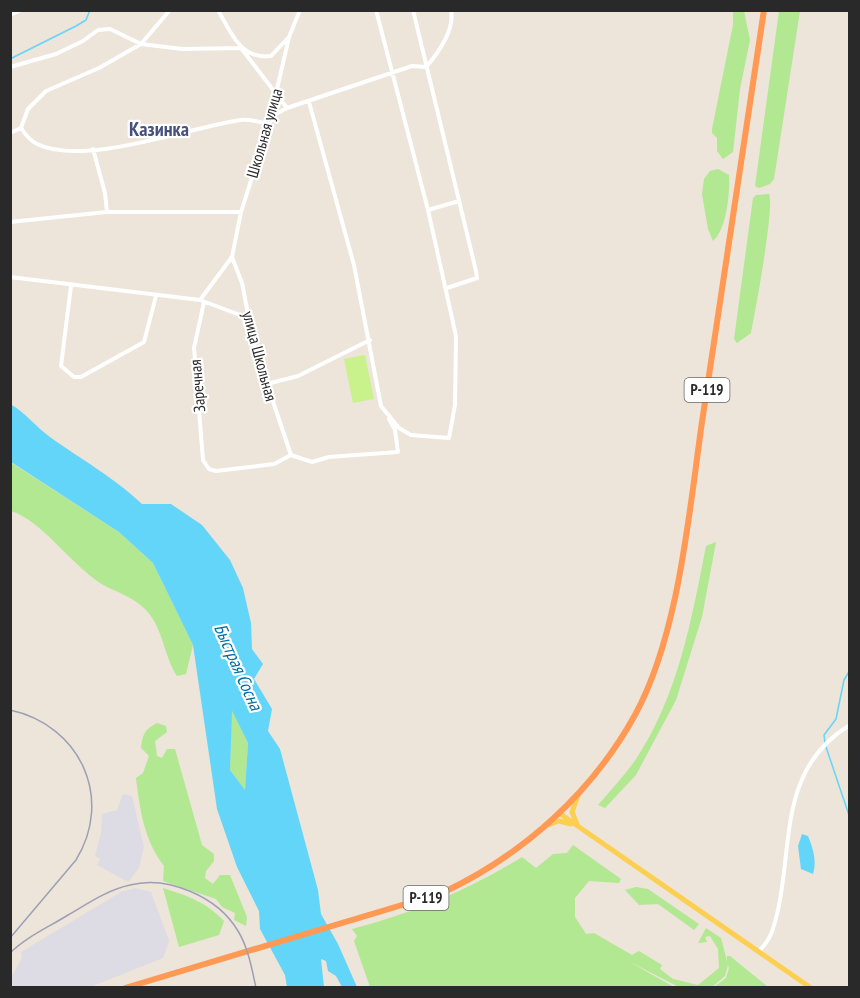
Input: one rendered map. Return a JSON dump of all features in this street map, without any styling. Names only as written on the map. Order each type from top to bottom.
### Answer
[{"type":"highway","name":"Р-119","points":[[125,987],[442,893],[497,865],[547,825],[608,757],[636,714],[657,666],[669,623],[694,480],[764,10]]},
{"type":"main road","points":[[577,825],[572,812],[581,788]]},
{"type":"main road","points":[[559,813],[811,987]]},
{"type":"main road","points":[[547,825],[559,821],[577,825]]},
{"type":"street","points":[[10,15],[21,10]]},
{"type":"street","points":[[10,133],[21,128],[28,109],[46,91],[99,68],[141,44],[170,10]]},
{"type":"street","points":[[218,10],[241,48],[287,108]]},
{"type":"street","name":"Школьная улица","points":[[232,257],[241,212],[269,123],[290,37],[300,10]]},
{"type":"street","points":[[309,102],[354,265],[381,406],[399,428],[411,435],[449,438],[454,405],[456,336],[428,210],[376,10]]},
{"type":"street","points":[[413,10],[477,278],[447,288]]},
{"type":"street","points":[[426,67],[441,50],[452,16],[451,10]]},
{"type":"street","points":[[10,67],[56,54],[83,41],[98,30],[110,29],[141,44],[182,49],[241,48],[253,55],[271,56],[290,37]]},
{"type":"street","points":[[21,128],[38,145],[61,150],[127,146],[244,120],[269,123],[274,115],[287,108],[412,66],[426,67]]},
{"type":"street","points":[[93,149],[105,193],[107,212]]},
{"type":"street","points":[[428,210],[459,201]]},
{"type":"street","points":[[10,222],[107,212],[241,212]]},
{"type":"street","points":[[202,301],[232,257]]},
{"type":"street","name":"улица Школьная","points":[[232,257],[242,283],[248,318],[267,384],[291,455]]},
{"type":"street","points":[[10,277],[202,301],[248,318]]},
{"type":"street","points":[[71,286],[61,366],[74,377],[81,376],[144,342],[156,296]]},
{"type":"street","name":"Заречная","points":[[202,301],[194,348],[203,460],[209,469],[216,471],[274,464],[291,455]]},
{"type":"street","points":[[267,384],[297,376],[370,340]]},
{"type":"street","points":[[291,455],[312,462],[328,457],[398,452],[395,430],[385,410]]},
{"type":"street","points":[[760,950],[769,941],[774,929],[782,890],[786,837],[794,794],[803,775],[820,750],[849,725]]},
{"type":"shaded area","points":[[123,794],[132,796],[144,847],[139,868],[128,882],[97,865],[100,859],[95,856],[101,833],[102,814],[117,810]]},
{"type":"shaded area","points":[[135,888],[151,892],[169,941],[163,958],[90,987],[14,988],[11,985],[11,978],[22,958],[21,952],[121,892]]},
{"type":"green space","points":[[733,10],[744,11],[750,40],[740,89],[733,152],[723,159],[717,151],[717,138],[712,133],[712,129],[733,25]]},
{"type":"green space","points":[[779,11],[800,11],[774,179],[770,184],[759,188],[755,186]]},
{"type":"green space","points":[[718,169],[729,175],[729,191],[722,228],[713,241],[708,229],[702,194],[704,179],[710,171]]},
{"type":"green space","points":[[769,194],[767,238],[751,333],[737,343],[734,339],[753,198],[756,195]]},
{"type":"green space","points":[[365,355],[374,399],[353,403],[344,359]]},
{"type":"green space","points":[[10,462],[119,532],[153,563],[193,645],[186,674],[177,676],[156,625],[146,610],[132,599],[95,579],[35,525],[11,511]]},
{"type":"green space","points":[[716,542],[702,617],[676,700],[636,775],[605,808],[598,805],[636,759],[663,709],[682,656],[706,546]]},
{"type":"green space","points":[[231,709],[248,743],[245,790],[230,770]]},
{"type":"green space","points":[[157,723],[166,726],[167,732],[155,741],[157,756],[162,758],[167,749],[175,749],[202,845],[214,854],[214,861],[206,871],[205,878],[213,884],[220,875],[230,875],[247,917],[246,926],[234,920],[235,913],[222,907],[216,899],[163,881],[164,866],[147,835],[136,778],[143,773],[149,756],[141,748],[143,736]]},
{"type":"green space","points":[[573,845],[621,879],[619,883],[589,881],[575,898],[575,917],[586,934],[594,933],[632,955],[639,951],[662,965],[660,969],[673,979],[698,985],[719,968],[718,949],[710,936],[705,937],[707,942],[698,943],[706,928],[721,938],[727,961],[727,956],[730,956],[768,987],[714,987],[726,978],[728,965],[725,976],[712,987],[679,987],[628,961],[674,987],[370,987],[354,941],[357,936],[352,929],[397,916],[440,899],[482,880],[522,857],[536,868],[553,854],[567,853]]},
{"type":"green space","points":[[636,887],[648,889],[699,924],[694,930],[658,904],[639,905],[625,890]]},
{"type":"green space","points":[[163,888],[196,900],[217,914],[224,921],[219,935],[179,947]]},
{"type":"water","name":"Быстрая Сосна","points":[[10,404],[50,437],[108,476],[142,504],[171,504],[202,525],[230,560],[243,588],[251,623],[252,649],[263,664],[254,679],[272,709],[268,731],[280,749],[318,890],[321,914],[338,944],[357,987],[342,987],[336,976],[328,971],[326,961],[321,959],[324,987],[287,987],[285,975],[260,929],[259,911],[237,867],[217,809],[193,645],[153,563],[119,532],[11,462]],"holes":[[[232,711],[248,743],[245,790],[230,770]]]},
{"type":"water","points":[[802,834],[808,836],[813,850],[815,864],[813,874],[801,869],[798,846]]},
{"type":"waterway","points":[[10,59],[86,20],[90,10]]},
{"type":"waterway","points":[[825,743],[824,735],[836,719],[844,680],[850,670]]},
{"type":"waterway","points":[[826,747],[850,818]]},
{"type":"railway","points":[[10,710],[34,718],[55,731],[72,748],[84,767],[90,789],[92,813],[87,836],[76,860],[10,938]]},
{"type":"railway","points":[[10,953],[30,937],[105,894],[130,885],[160,883],[176,886],[205,899],[229,919],[244,944],[256,988]]},
{"type":"district","name":"Казинка","points":[[159,129]]}]
